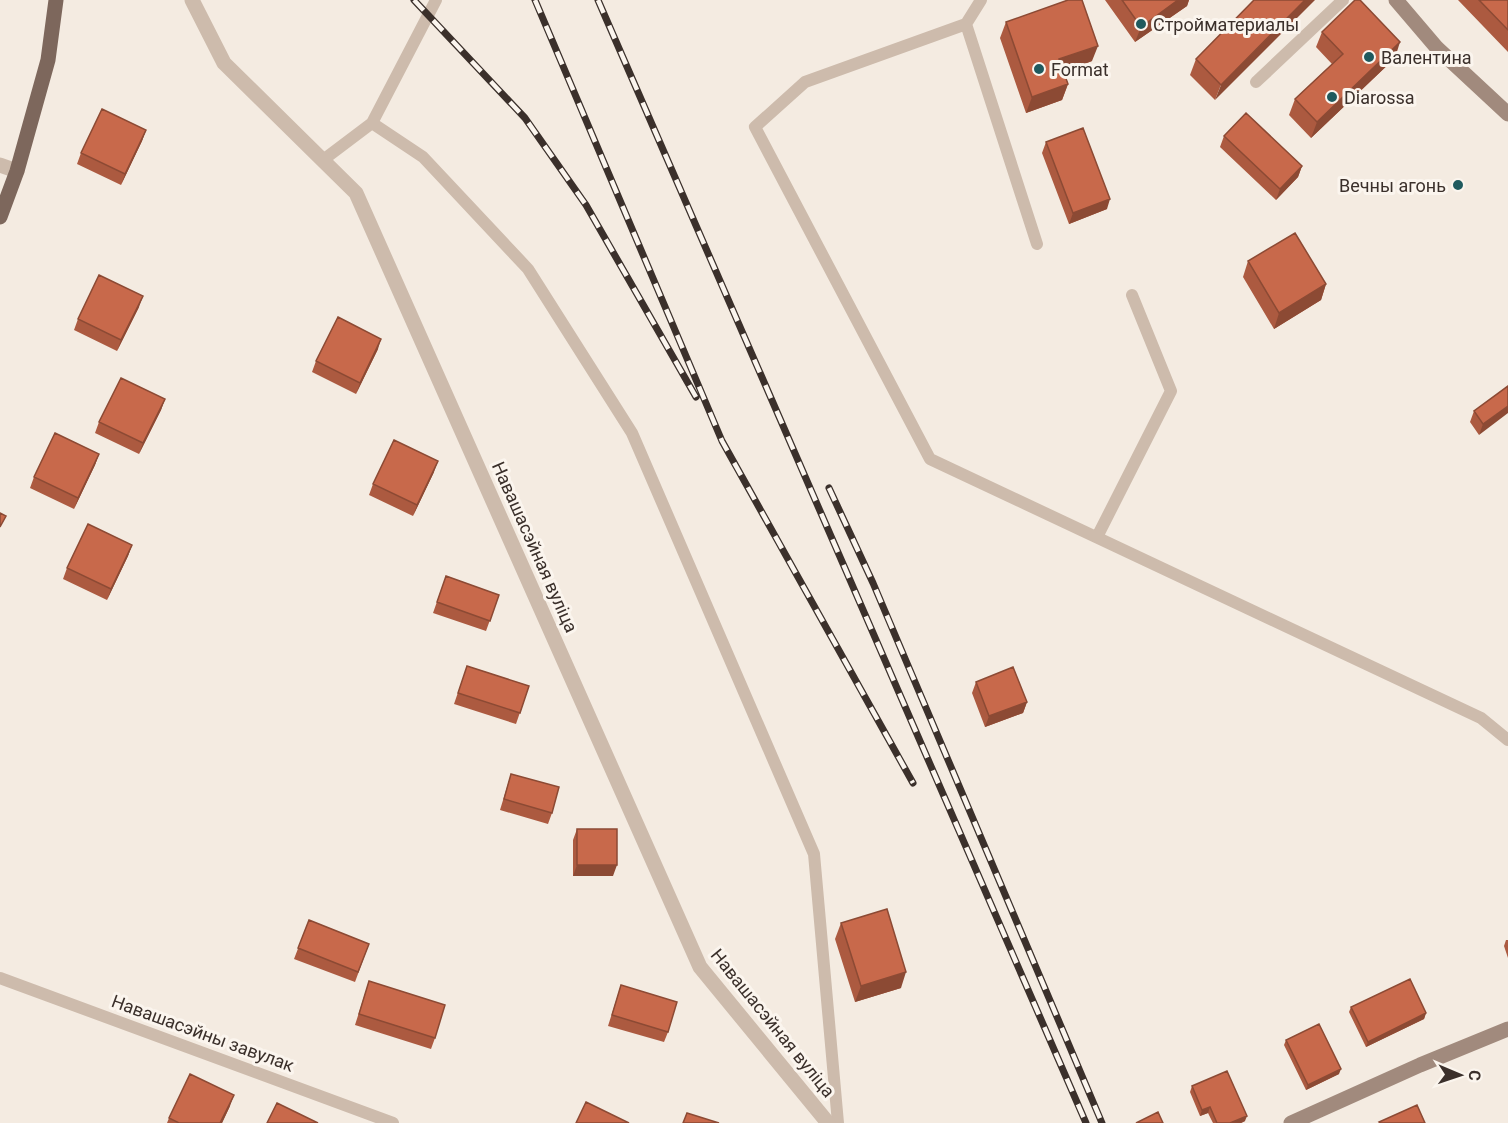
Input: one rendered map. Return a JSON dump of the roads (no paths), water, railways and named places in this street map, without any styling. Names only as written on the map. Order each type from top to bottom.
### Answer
[{"type":"main road","points":[[0,217],[17,171],[48,60],[56,0]]},
{"type":"main road","points":[[1396,0],[1437,48],[1508,114]]},
{"type":"main road","points":[[1291,1123],[1420,1065],[1508,1029]]},
{"type":"street","name":"Навашасэйная вуліца","points":[[192,0],[224,63],[356,193],[700,967],[828,1123]]},
{"type":"street","points":[[0,165],[17,171]]},
{"type":"lane","points":[[323,160],[372,123],[436,0]]},
{"type":"lane","points":[[981,0],[966,24],[805,82],[755,127],[930,459],[1481,718],[1502,730],[1508,740]]},
{"type":"lane","points":[[1257,82],[1342,0]]},
{"type":"lane","points":[[966,24],[1037,244]]},
{"type":"lane","points":[[372,123],[423,157],[528,269],[632,433],[814,854],[838,1123]]},
{"type":"lane","points":[[1097,537],[1171,391],[1131,295]]},
{"type":"lane","name":"Навашасэйны завулак","points":[[0,978],[393,1123]]},
{"type":"railway","points":[[414,0],[525,118],[586,205],[696,397]]},
{"type":"railway","points":[[535,0],[722,441],[913,783]]},
{"type":"railway","points":[[598,0],[1086,1123]]},
{"type":"railway","points":[[829,488],[873,583],[1102,1123]]},
{"type":"place","name":"Стройматериалы","points":[[1141,24]]},
{"type":"place","name":"Валентина","points":[[1369,57]]},
{"type":"place","name":"Format","points":[[1039,69]]},
{"type":"place","name":"Diarossa","points":[[1332,97]]},
{"type":"place","name":"Вечны агонь","points":[[1458,185]]}]
